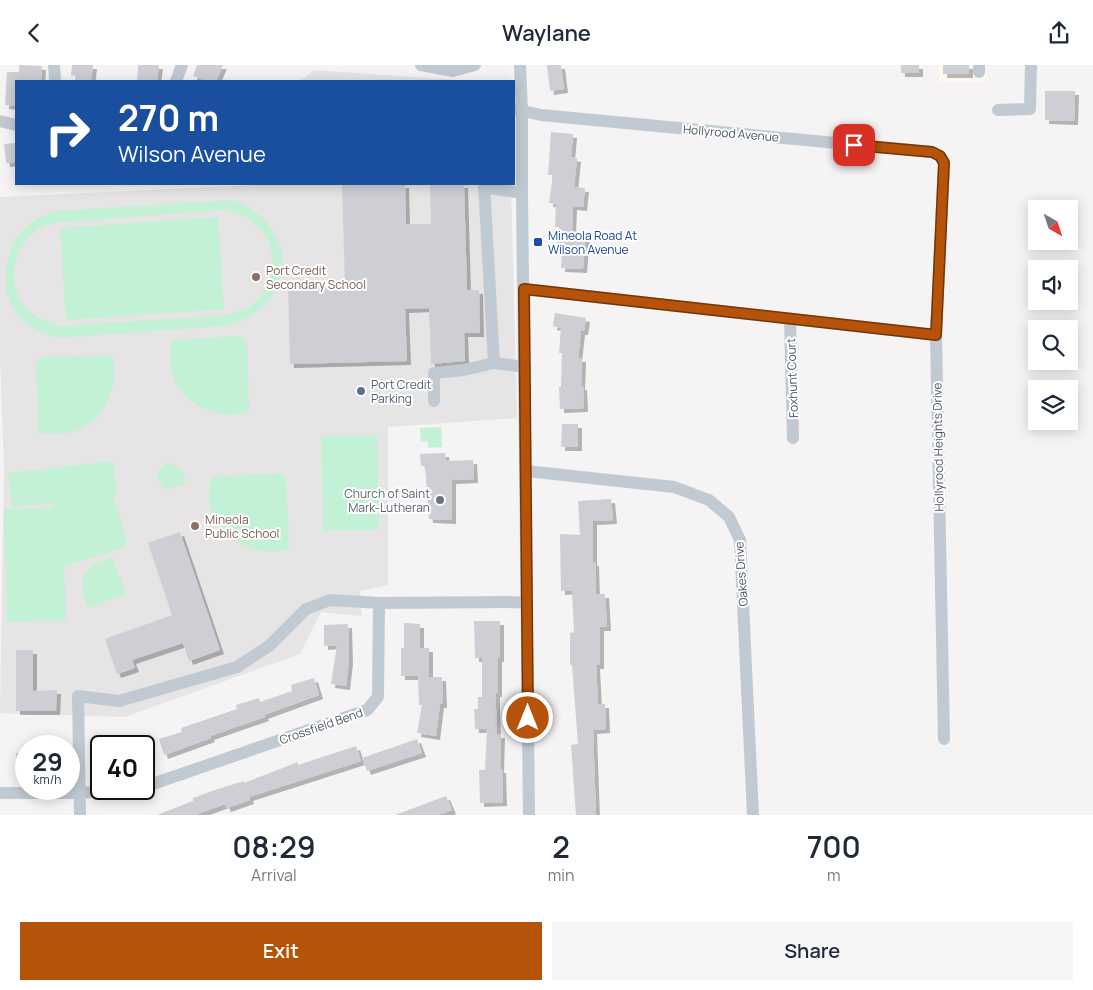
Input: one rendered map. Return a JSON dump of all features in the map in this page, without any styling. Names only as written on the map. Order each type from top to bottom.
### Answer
[{"type":"street","points":[[54,65],[55,80]]},
{"type":"street","points":[[176,80],[182,65]]},
{"type":"street","points":[[421,65],[437,66],[453,71],[475,65]]},
{"type":"street","points":[[520,65],[518,110],[524,289],[529,815]]},
{"type":"street","points":[[998,110],[1030,109],[1031,65]]},
{"type":"street","name":"Hollyrood Avenue","points":[[518,110],[542,115],[932,152],[940,156]]},
{"type":"street","points":[[0,121],[15,125]]},
{"type":"street","name":"Hollyrood Heights Drive","points":[[940,156],[944,163],[936,335],[944,739]]},
{"type":"street","points":[[494,363],[484,186],[522,193]]},
{"type":"street","points":[[524,289],[936,335]]},
{"type":"street","name":"Foxhunt Court","points":[[790,319],[793,438]]},
{"type":"street","points":[[434,401],[434,373],[464,370],[494,363],[525,367]]},
{"type":"street","name":"Oakes Drive","points":[[526,471],[674,487],[709,500],[729,517],[740,540],[753,815]]},
{"type":"street","points":[[80,735],[78,696],[120,701],[237,667],[268,646],[306,609],[330,600],[379,603],[527,602]]},
{"type":"street","name":"Crossfield Bend","points":[[155,783],[367,710],[378,697],[379,603]]},
{"type":"street","points":[[80,793],[90,792]]},
{"type":"street","points":[[0,793],[15,793]]},
{"type":"street","points":[[80,800],[80,815]]},
{"type":"shaded area","points":[[939,65],[986,65],[985,82],[939,82]]},
{"type":"shaded area","points":[[314,70],[458,80],[301,80]]},
{"type":"shaded area","points":[[257,185],[511,185],[517,418],[388,427],[388,585],[360,591],[362,616],[321,612],[300,654],[125,717],[0,713],[4,468],[0,357],[0,197]]},
{"type":"green space","points":[[234,200],[257,213],[272,230],[281,249],[282,269],[277,288],[265,305],[246,318],[222,326],[57,338],[34,328],[19,317],[7,293],[6,265],[9,253],[22,231],[43,216],[57,211]],"holes":[[[224,210],[252,221],[263,232],[269,242],[272,253],[271,276],[267,287],[252,305],[240,311],[227,315],[59,326],[32,314],[22,302],[17,292],[14,270],[20,249],[34,232],[51,223]]]},
{"type":"green space","points":[[218,217],[224,309],[66,320],[60,228]]},
{"type":"green space","points":[[240,336],[247,342],[249,412],[222,414],[197,405],[186,397],[172,374],[171,340]]},
{"type":"green space","points":[[112,355],[114,382],[104,407],[96,418],[86,426],[73,432],[59,434],[39,433],[36,363],[42,357]]},
{"type":"green space","points":[[441,427],[442,447],[428,448],[428,441],[421,442],[420,428]]},
{"type":"green space","points":[[377,435],[379,530],[323,531],[321,436]]},
{"type":"green space","points":[[113,461],[117,496],[113,496],[127,540],[124,548],[64,566],[66,620],[7,622],[4,509],[53,508],[55,503],[12,507],[8,473]]},
{"type":"green space","points":[[171,463],[183,471],[185,484],[164,490],[156,473],[165,464]]},
{"type":"green space","points":[[280,473],[286,479],[289,549],[262,551],[236,542],[217,523],[212,511],[209,497],[211,477]]},
{"type":"green space","points":[[112,558],[125,590],[123,595],[89,608],[82,591],[84,576],[94,565]]},
{"type":"building","points":[[19,65],[42,66],[41,80],[15,80],[15,106],[5,105],[7,72],[19,72]]},
{"type":"building","points":[[72,65],[93,65],[91,80],[75,80],[76,76],[71,75]]},
{"type":"building","points":[[138,65],[159,65],[157,80],[137,80]]},
{"type":"building","points":[[197,65],[223,65],[216,80],[204,80],[193,76]]},
{"type":"building","points":[[547,65],[561,65],[564,89],[550,91]]},
{"type":"building","points":[[901,65],[919,65],[919,73],[901,73]]},
{"type":"building","points":[[943,65],[969,65],[969,74],[943,74]]},
{"type":"building","points":[[1045,91],[1075,91],[1074,121],[1045,120]]},
{"type":"building","points":[[551,132],[573,134],[571,157],[577,158],[574,187],[585,188],[583,207],[573,206],[572,231],[586,233],[583,269],[561,268],[562,249],[556,249],[559,227],[555,227],[556,204],[549,203],[553,175],[548,175]]},
{"type":"building","points":[[15,143],[15,162],[6,163],[4,144]]},
{"type":"building","points":[[342,185],[405,185],[406,224],[431,224],[430,185],[464,185],[467,290],[479,290],[480,333],[464,333],[465,361],[431,364],[429,308],[405,309],[407,361],[290,364],[288,286],[345,284]]},
{"type":"building","points":[[555,313],[586,318],[584,331],[581,331],[578,358],[582,358],[581,386],[583,386],[584,408],[560,409],[559,387],[561,387],[562,353],[559,353],[561,328],[553,326]]},
{"type":"building","points":[[562,424],[578,424],[578,447],[561,447]]},
{"type":"building","name":"Church of Saint Mark-Lutheran","points":[[445,453],[446,461],[473,460],[474,479],[452,480],[452,520],[429,519],[425,466],[421,466],[420,454]]},
{"type":"building","points":[[611,499],[613,520],[593,521],[593,562],[595,562],[596,594],[605,594],[607,627],[600,627],[600,665],[596,665],[598,704],[605,704],[606,729],[593,730],[596,815],[576,815],[571,745],[578,744],[572,665],[570,665],[570,633],[574,632],[572,590],[561,591],[560,534],[580,535],[578,501]]},
{"type":"building","points":[[180,532],[220,650],[189,661],[183,643],[132,660],[135,668],[117,674],[105,639],[172,615],[148,543]]},
{"type":"building","points":[[474,621],[500,621],[500,658],[498,658],[496,709],[497,734],[501,734],[500,769],[502,769],[503,802],[480,803],[479,770],[485,770],[487,729],[475,729],[474,709],[478,709],[478,697],[482,697],[482,658],[475,658]]},
{"type":"building","points":[[404,623],[420,624],[420,648],[429,648],[429,677],[442,677],[443,704],[440,704],[436,736],[417,733],[422,705],[419,705],[418,676],[401,676],[401,648],[404,648]]},
{"type":"building","points":[[348,624],[349,660],[346,686],[331,684],[337,645],[324,646],[324,625]]},
{"type":"building","points":[[16,650],[33,650],[33,691],[57,690],[56,711],[16,711]]},
{"type":"building","points":[[314,678],[319,695],[164,755],[159,739],[182,732],[181,728],[237,709],[236,705],[259,698],[260,702],[292,691],[291,685]]},
{"type":"building","points":[[417,739],[422,753],[367,771],[362,758]]},
{"type":"building","points":[[356,746],[361,761],[249,797],[250,800],[227,808],[225,804],[195,815],[157,815],[215,790],[244,781],[244,783],[298,762],[298,765]]},
{"type":"building","points":[[446,796],[452,810],[438,815],[395,815]]},
{"type":"place","name":"Mineola Road At Wilson Avenue","points":[[538,242]]},
{"type":"place","name":"Port Credit Secondary School","points":[[256,277]]},
{"type":"place","name":"Port Credit Parking","points":[[361,391]]},
{"type":"place","name":"Church of Saint Mark-Lutheran","points":[[440,500]]},
{"type":"place","name":"Mineola Public School","points":[[195,526]]},
{"type":"route","points":[[528,718],[524,289],[936,335],[944,163],[940,156],[932,152],[854,145]]}]
